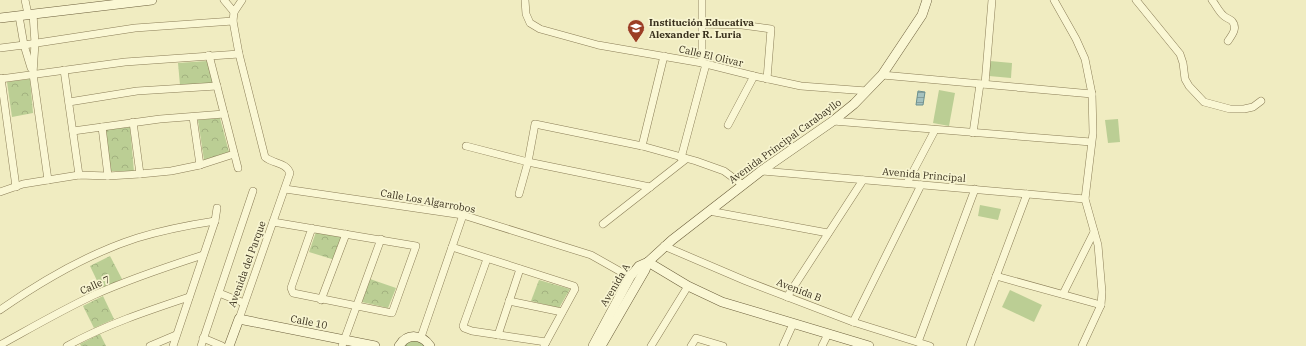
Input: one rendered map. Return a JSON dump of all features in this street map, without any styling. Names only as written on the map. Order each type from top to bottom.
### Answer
[{"type":"street","points":[[25,0],[26,15],[24,45],[33,74],[48,180]]},
{"type":"street","points":[[0,18],[105,3],[152,0]]},
{"type":"street","points":[[224,0],[234,12]]},
{"type":"street","points":[[16,187],[1,78],[125,62],[239,54],[233,21],[234,12],[242,0]]},
{"type":"street","name":"Calle El Olivar","points":[[525,0],[526,14],[530,23],[540,29],[598,45],[704,64],[801,86],[867,91]]},
{"type":"street","points":[[603,224],[650,187],[683,158],[704,64],[702,0]]},
{"type":"street","name":"Avenida Principal Carabayllo","points":[[648,262],[664,246],[760,171],[833,122],[854,104],[882,74],[922,15],[927,0]]},
{"type":"street","points":[[973,133],[982,84],[992,0]]},
{"type":"street","points":[[1054,0],[1076,39],[1084,59],[1092,94],[1091,142],[1085,199],[1098,245],[1102,292],[1101,305],[1082,346]]},
{"type":"street","points":[[1136,0],[1180,54],[1185,79],[1189,86],[1204,102],[1230,109],[1253,107],[1261,102]]},
{"type":"street","points":[[1212,0],[1218,10],[1232,21],[1235,26],[1234,33],[1228,41]]},
{"type":"street","points":[[26,15],[35,43],[33,74]]},
{"type":"street","points":[[0,48],[135,28],[233,21]]},
{"type":"street","points":[[702,24],[742,25],[771,29],[767,79]]},
{"type":"street","name":"Avenida del Parque","points":[[229,346],[274,222],[290,173],[283,164],[269,161],[265,157],[239,54]]},
{"type":"street","points":[[209,55],[238,168]]},
{"type":"street","points":[[642,146],[664,56]]},
{"type":"street","points":[[64,70],[79,175]]},
{"type":"street","points":[[882,74],[1092,94]]},
{"type":"street","points":[[728,125],[754,76]]},
{"type":"street","points":[[69,102],[137,91],[217,86]]},
{"type":"street","points":[[73,131],[160,118],[224,114]]},
{"type":"street","points":[[193,117],[200,165]]},
{"type":"street","points":[[133,122],[140,174]]},
{"type":"street","points":[[833,122],[1091,142]]},
{"type":"street","points":[[519,194],[528,162],[535,124],[642,146],[683,158],[724,171],[743,185]]},
{"type":"street","points":[[102,127],[108,176]]},
{"type":"street","points":[[907,184],[935,130]]},
{"type":"street","points":[[466,146],[528,162],[650,187]]},
{"type":"street","points":[[0,192],[48,180],[79,175],[108,176],[171,171],[200,165],[234,154]]},
{"type":"street","name":"Avenida Principal","points":[[760,171],[1085,199]]},
{"type":"street","points":[[787,297],[863,180]]},
{"type":"street","points":[[854,322],[921,185]]},
{"type":"street","name":"Calle Los Algarrobos","points":[[285,189],[463,215],[591,255],[630,277]]},
{"type":"street","points":[[918,342],[974,189]]},
{"type":"street","name":"Avenida del Parque","points":[[201,346],[253,191]]},
{"type":"street","points":[[970,346],[1027,194]]},
{"type":"street","points":[[173,346],[215,221],[217,208]]},
{"type":"street","points":[[709,211],[828,233]]},
{"type":"street","points":[[421,337],[463,215]]},
{"type":"street","points":[[0,310],[44,280],[65,268],[100,252],[145,236],[176,228],[215,221]]},
{"type":"street","points":[[274,222],[312,228],[346,234],[381,239],[415,245],[417,247],[393,312],[390,313],[356,307],[293,294],[291,288],[312,228]]},
{"type":"street","points":[[1063,294],[1094,232]]},
{"type":"street","points":[[321,300],[346,234]]},
{"type":"street","points":[[343,343],[381,239]]},
{"type":"street","name":"Avenida B","points":[[664,246],[787,297],[854,322],[930,346]]},
{"type":"street","points":[[452,247],[575,287],[545,344],[466,329],[463,326],[487,259]]},
{"type":"street","name":"Calle 7","points":[[0,345],[43,320],[95,295],[148,273],[203,255]]},
{"type":"street","points":[[648,262],[688,286],[722,302],[864,345]]},
{"type":"street","name":"Avenida A","points":[[592,346],[630,277],[639,266],[648,262]]},
{"type":"street","name":"Avenida A","points":[[601,346],[645,270],[648,262]]},
{"type":"street","points":[[498,335],[520,269]]},
{"type":"street","points":[[996,276],[1101,305]]},
{"type":"street","points":[[651,346],[688,286]]},
{"type":"street","points":[[218,293],[244,303]]},
{"type":"street","points":[[66,346],[110,325],[189,297]]},
{"type":"street","points":[[509,301],[562,312]]},
{"type":"street","name":"Calle 10","points":[[239,319],[343,343],[375,346]]},
{"type":"street","points":[[782,346],[793,324]]},
{"type":"street","points":[[822,346],[828,334]]},
{"type":"street","points":[[150,346],[176,335]]},
{"type":"street","points":[[399,346],[403,340],[415,336],[426,340],[430,346]]},
{"type":"street","points":[[203,338],[222,346]]},
{"type":"street","points":[[691,346],[696,338],[723,346]]},
{"type":"green space","points":[[207,61],[214,83],[180,85],[178,63]]},
{"type":"green space","points":[[990,61],[1012,63],[1011,78],[989,76]]},
{"type":"green space","points":[[30,79],[33,113],[12,117],[7,82]]},
{"type":"green space","points":[[939,90],[955,93],[949,126],[933,123]]},
{"type":"green space","points":[[220,118],[229,152],[204,160],[198,120]]},
{"type":"green space","points":[[1118,119],[1120,142],[1108,143],[1105,120]]},
{"type":"green space","points":[[130,127],[134,172],[111,171],[105,130]]},
{"type":"green space","points":[[980,205],[1001,209],[998,220],[978,216]]},
{"type":"green space","points":[[316,232],[344,235],[335,260],[309,252]]},
{"type":"green space","points":[[110,256],[122,279],[101,289],[90,266]]},
{"type":"green space","points":[[370,279],[396,288],[388,308],[362,302]]},
{"type":"green space","points":[[539,280],[570,289],[559,308],[531,301]]},
{"type":"green space","points":[[1010,290],[1042,305],[1034,322],[1002,307]]},
{"type":"green space","points":[[103,296],[114,319],[94,328],[83,306]]},
{"type":"green space","points":[[100,334],[106,346],[81,346],[80,344]]},
{"type":"green space","points":[[419,340],[426,346],[402,346],[409,341]]},
{"type":"water","points":[[918,91],[925,92],[923,105],[916,105]]},
{"type":"place","name":"Institución Educativa Alexander R. Luria","points":[[636,43]]}]
